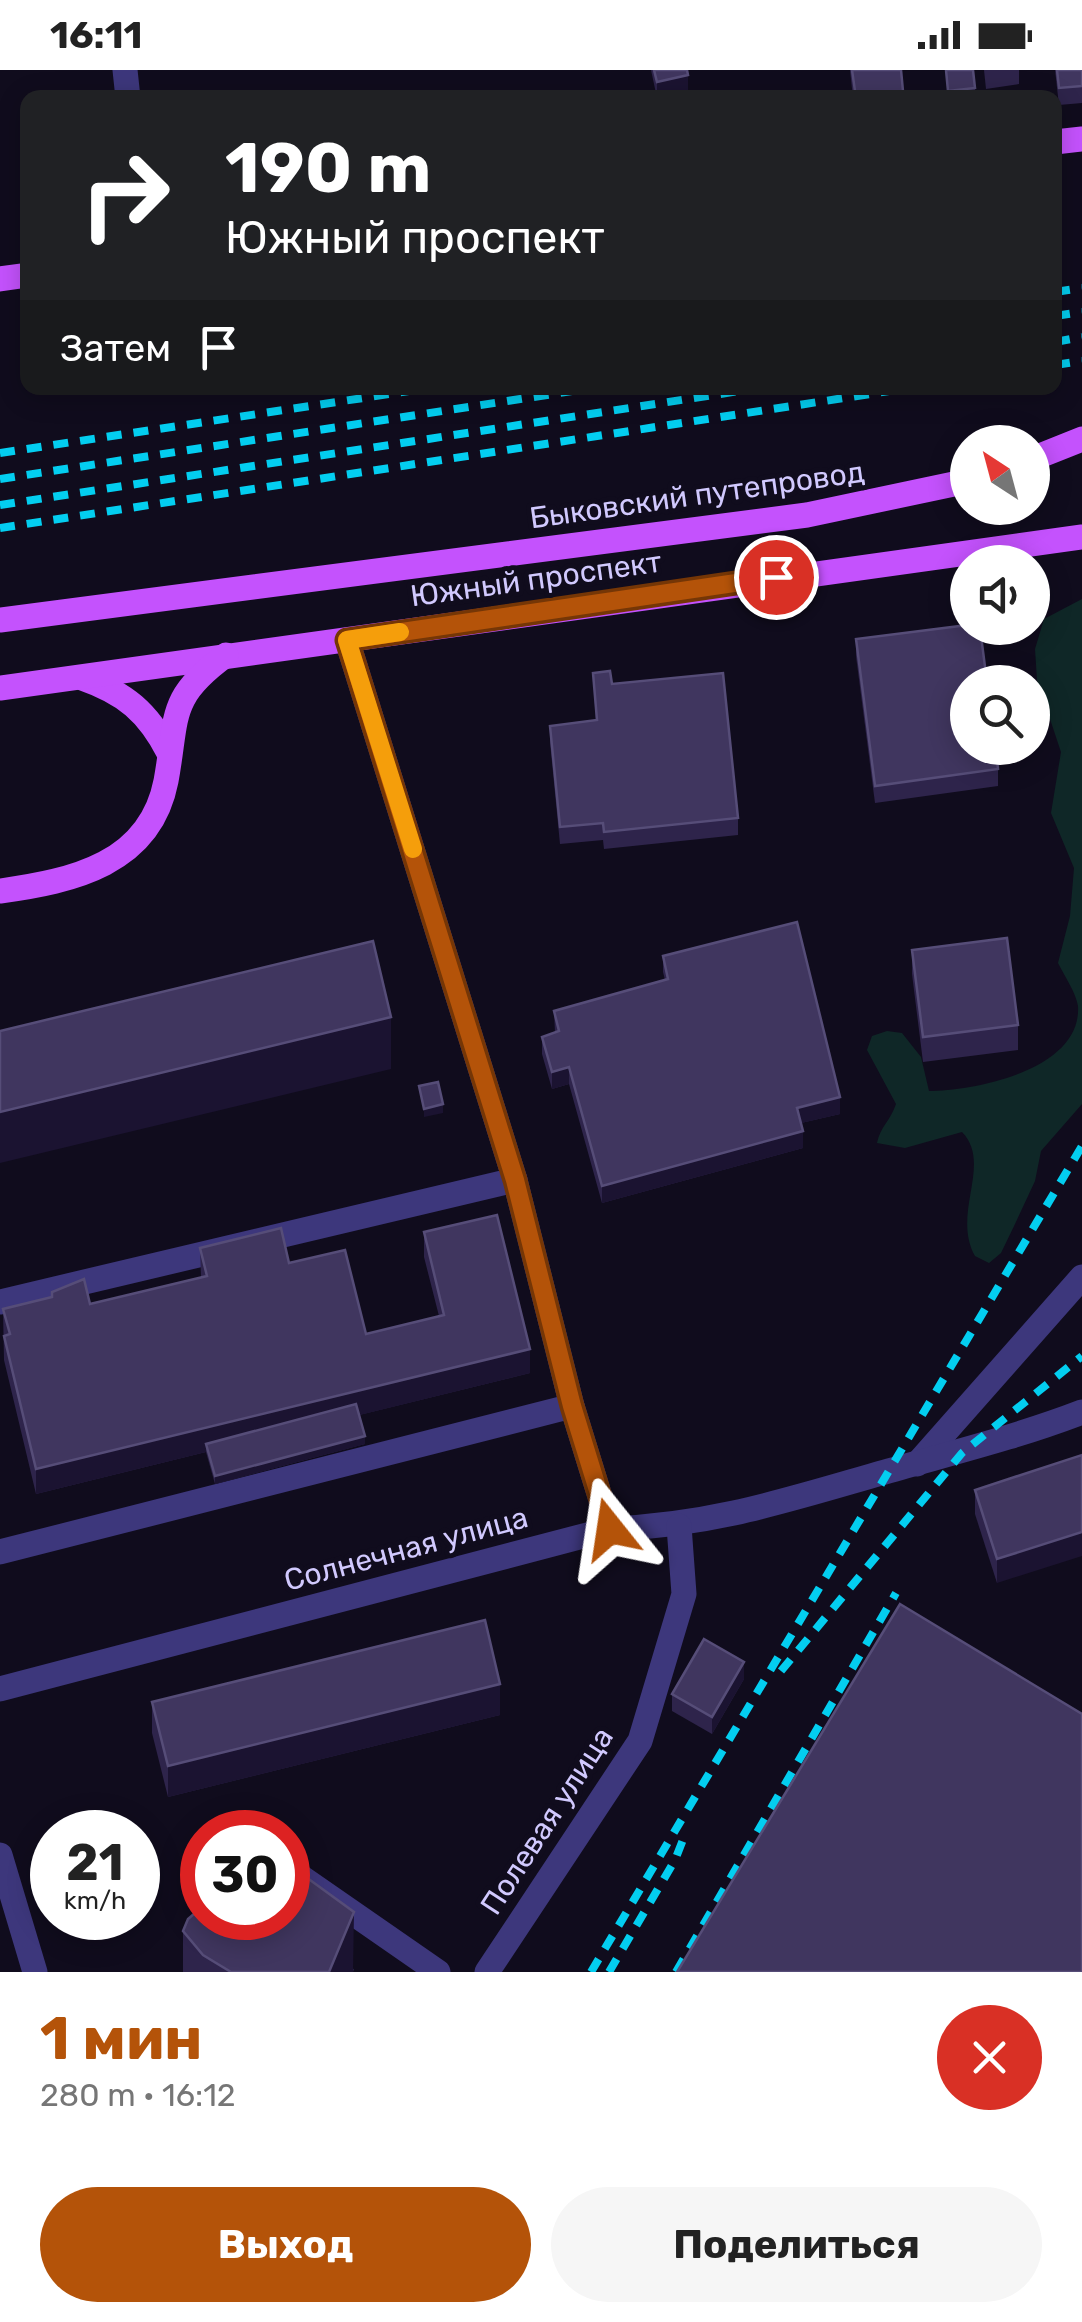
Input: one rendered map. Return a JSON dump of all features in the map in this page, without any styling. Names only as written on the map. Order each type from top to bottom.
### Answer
[{"type":"main road","points":[[1050,452],[1082,439]]},
{"type":"main road","name":"Быковский путепровод","points":[[0,620],[807,515],[950,485]]},
{"type":"main road","name":"Южный проспект","points":[[0,688],[1082,537]]},
{"type":"main road","points":[[0,892],[50,884],[98,869],[131,849],[154,819],[172,720],[188,688],[227,655]]},
{"type":"main road","points":[[79,677],[134,702],[154,724],[169,753]]},
{"type":"street","points":[[347,640],[515,1180],[572,1406],[610,1529]]},
{"type":"street","points":[[0,1302],[515,1180]]},
{"type":"street","points":[[917,1464],[1082,1277]]},
{"type":"street","points":[[0,1552],[572,1406]]},
{"type":"street","name":"Солнечная улица","points":[[0,1689],[610,1529],[678,1526],[781,1504],[1082,1412]]},
{"type":"street","name":"Полевая улица","points":[[487,1972],[640,1741],[684,1594],[678,1526]]},
{"type":"street","points":[[0,1855],[34,1972]]},
{"type":"street","points":[[310,1883],[438,1972]]},
{"type":"green space","points":[[1082,599],[1082,1104],[1041,1151],[1035,1181],[1001,1253],[989,1263],[975,1256],[969,1240],[967,1223],[974,1159],[970,1145],[962,1132],[905,1148],[877,1143],[896,1104],[867,1050],[872,1036],[887,1031],[902,1033],[921,1057],[929,1091],[948,1090],[1022,1072],[1063,1046],[1075,1028],[1077,1001],[1058,963],[1070,916],[1074,868],[1051,813],[1061,752],[1050,719],[1050,665],[1036,665],[1035,649],[1036,645],[1050,645],[1050,616]]},
{"type":"building","points":[[654,70],[687,70],[688,75],[657,82]]},
{"type":"building","points":[[852,70],[901,70],[903,90],[855,90]]},
{"type":"building","points":[[946,70],[973,70],[975,88],[948,90]]},
{"type":"building","points":[[1057,70],[1082,70],[1082,86],[1059,88]]},
{"type":"building","points":[[950,627],[950,645],[982,645],[985,665],[950,665],[950,765],[998,765],[998,769],[875,786],[856,639]]},
{"type":"building","points":[[610,671],[612,684],[723,673],[738,818],[604,832],[603,823],[560,827],[550,726],[597,720],[593,673]]},
{"type":"building","points":[[797,922],[840,1097],[797,1108],[803,1131],[602,1186],[569,1067],[552,1072],[542,1037],[559,1031],[554,1011],[668,979],[663,956]]},
{"type":"building","points":[[1007,938],[1018,1025],[923,1037],[912,950]]},
{"type":"building","points":[[373,941],[391,1017],[0,1112],[0,1031]]},
{"type":"building","points":[[438,1082],[443,1104],[424,1109],[419,1086]]},
{"type":"building","points":[[497,1215],[530,1349],[36,1469],[4,1336],[10,1334],[3,1309],[52,1297],[52,1292],[84,1279],[90,1304],[207,1276],[200,1248],[281,1228],[289,1263],[345,1250],[366,1334],[444,1315],[424,1232]]},
{"type":"building","points":[[356,1404],[365,1436],[215,1476],[206,1444]]},
{"type":"building","points":[[1082,1455],[1082,1532],[997,1559],[975,1490]]},
{"type":"building","points":[[900,1604],[1082,1714],[1082,1972],[677,1972]]},
{"type":"building","points":[[485,1620],[500,1684],[168,1766],[152,1702]]},
{"type":"building","points":[[704,1639],[744,1662],[712,1717],[672,1694]]},
{"type":"building","points":[[310,1880],[354,1912],[329,1972],[231,1972],[203,1955],[190,1940],[310,1940]]},
{"type":"railway","points":[[1062,291],[1082,288]]},
{"type":"railway","points":[[1062,315],[1082,312]]},
{"type":"railway","points":[[1062,341],[1082,337]]},
{"type":"railway","points":[[1062,364],[1082,361]]},
{"type":"railway","points":[[0,453],[383,395]]},
{"type":"railway","points":[[0,479],[546,395]]},
{"type":"railway","points":[[0,505],[714,395]]},
{"type":"railway","points":[[0,528],[864,395]]},
{"type":"railway","points":[[591,1972],[1082,1146]]},
{"type":"railway","points":[[781,1671],[962,1453],[1082,1356]]},
{"type":"railway","points":[[676,1972],[896,1593]]},
{"type":"railway","points":[[609,1972],[675,1860],[686,1832]]},
{"type":"slow traffic","points":[[400,632],[347,640],[413,849]]},
{"type":"route","points":[[610,1529],[572,1406],[515,1180],[347,640],[776,577]]}]
